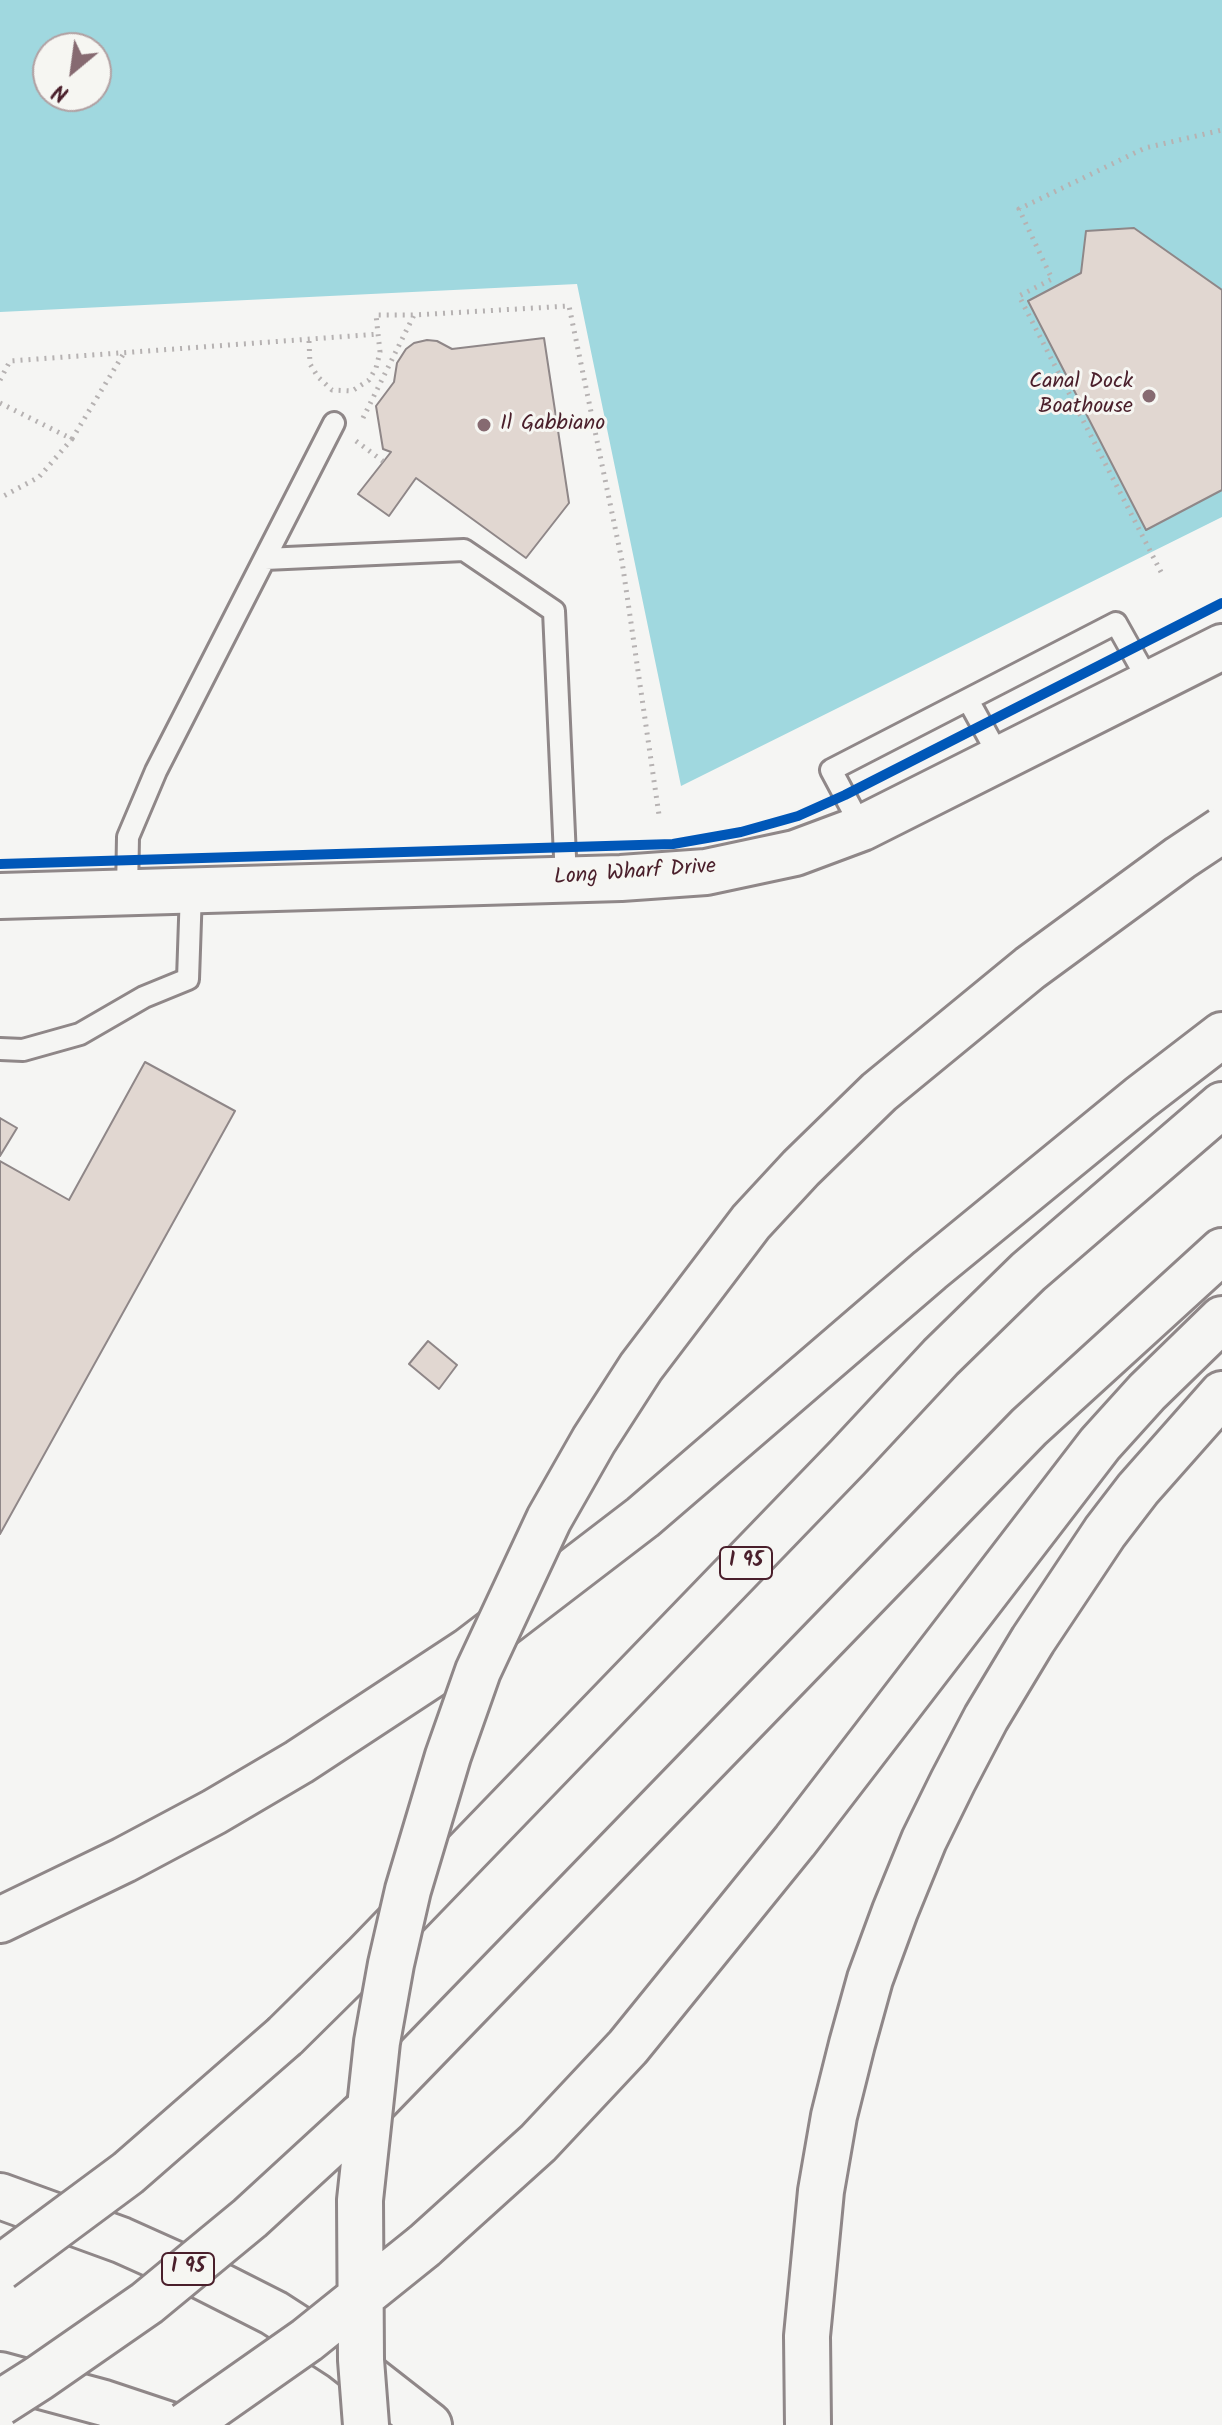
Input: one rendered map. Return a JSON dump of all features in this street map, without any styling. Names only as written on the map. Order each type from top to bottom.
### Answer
[{"type":"main road","name":"Long Wharf Drive","points":[[0,896],[706,872],[795,853],[862,828],[1222,647]]},
{"type":"main road","points":[[366,2425],[361,2360],[360,2200],[377,2042],[391,1964],[425,1825],[478,1671],[549,1519],[594,1440],[641,1367],[751,1222],[801,1168],[879,1092],[1030,968],[1222,830]]},
{"type":"main road","points":[[0,1920],[214,1812],[299,1762],[468,1651],[643,1517],[930,1270],[1222,1035]]},
{"type":"main road","name":"I 95","points":[[0,2268],[128,2173],[285,2036],[683,1628],[941,1357],[1028,1272],[1222,1105]]},
{"type":"main road","name":"I 95","points":[[0,2403],[147,2303],[250,2218],[361,2116],[1029,1427],[1222,1251]]},
{"type":"main road","points":[[186,2425],[307,2340],[424,2246],[538,2143],[656,2015],[795,1841],[1100,1444],[1147,1392],[1222,1319]]},
{"type":"main road","points":[[808,2425],[807,2336],[821,2191],[834,2116],[852,2044],[870,1979],[895,1911],[924,1840],[960,1769],[986,1718],[1033,1640],[1068,1585],[1138,1489],[1222,1394]]},
{"type":"main road","points":[[0,2196],[121,2240],[274,2313],[342,2357],[429,2425]]},
{"type":"main road","points":[[0,2375],[104,2403],[170,2425]]},
{"type":"lane","points":[[127,892],[128,837],[156,771],[334,423]]},
{"type":"lane","points":[[265,559],[464,550],[554,611],[566,879]]},
{"type":"lane","points":[[862,828],[831,770],[1116,623],[1149,682]]},
{"type":"lane","points":[[968,700],[1000,758]]},
{"type":"lane","points":[[0,1049],[23,1050],[80,1034],[144,997],[188,979],[191,891]]},
{"type":"path","points":[[1161,572],[1019,296],[1052,279],[1019,209],[1145,148],[1222,130]]},
{"type":"path","points":[[309,341],[310,364],[318,377],[332,390],[352,391],[369,380],[376,368],[380,352],[376,315],[569,306],[622,561],[659,815]]},
{"type":"path","points":[[360,425],[414,315]]},
{"type":"path","points":[[0,380],[10,361],[379,334]]},
{"type":"path","points":[[0,498],[39,477],[72,439],[124,353]]},
{"type":"path","points":[[0,403],[72,439]]},
{"type":"path","points":[[353,439],[384,462]]},
{"type":"water","points":[[0,0],[1222,0],[1222,517],[681,786],[577,284],[0,312]]},
{"type":"building","name":"Canal Dock Boathouse","points":[[1134,228],[1222,290],[1222,490],[1146,530],[1028,301],[1081,273],[1086,231]]},
{"type":"building","points":[[544,338],[569,503],[526,558],[416,478],[389,516],[358,494],[391,452],[383,449],[376,406],[394,382],[397,363],[406,349],[427,340],[437,341],[452,349]]},
{"type":"building","points":[[145,1062],[235,1111],[0,1534],[0,1161],[69,1200]]},
{"type":"building","points":[[0,1118],[17,1128],[0,1156]]},
{"type":"building","points":[[428,1341],[457,1365],[439,1389],[409,1364]]},
{"type":"cycle path","points":[[0,864],[673,844],[741,832],[798,816],[845,795],[1222,603]]},
{"type":"place","name":"Canal Dock Boathouse","points":[[1149,396]]},
{"type":"place","name":"Il Gabbiano","points":[[484,425]]}]
